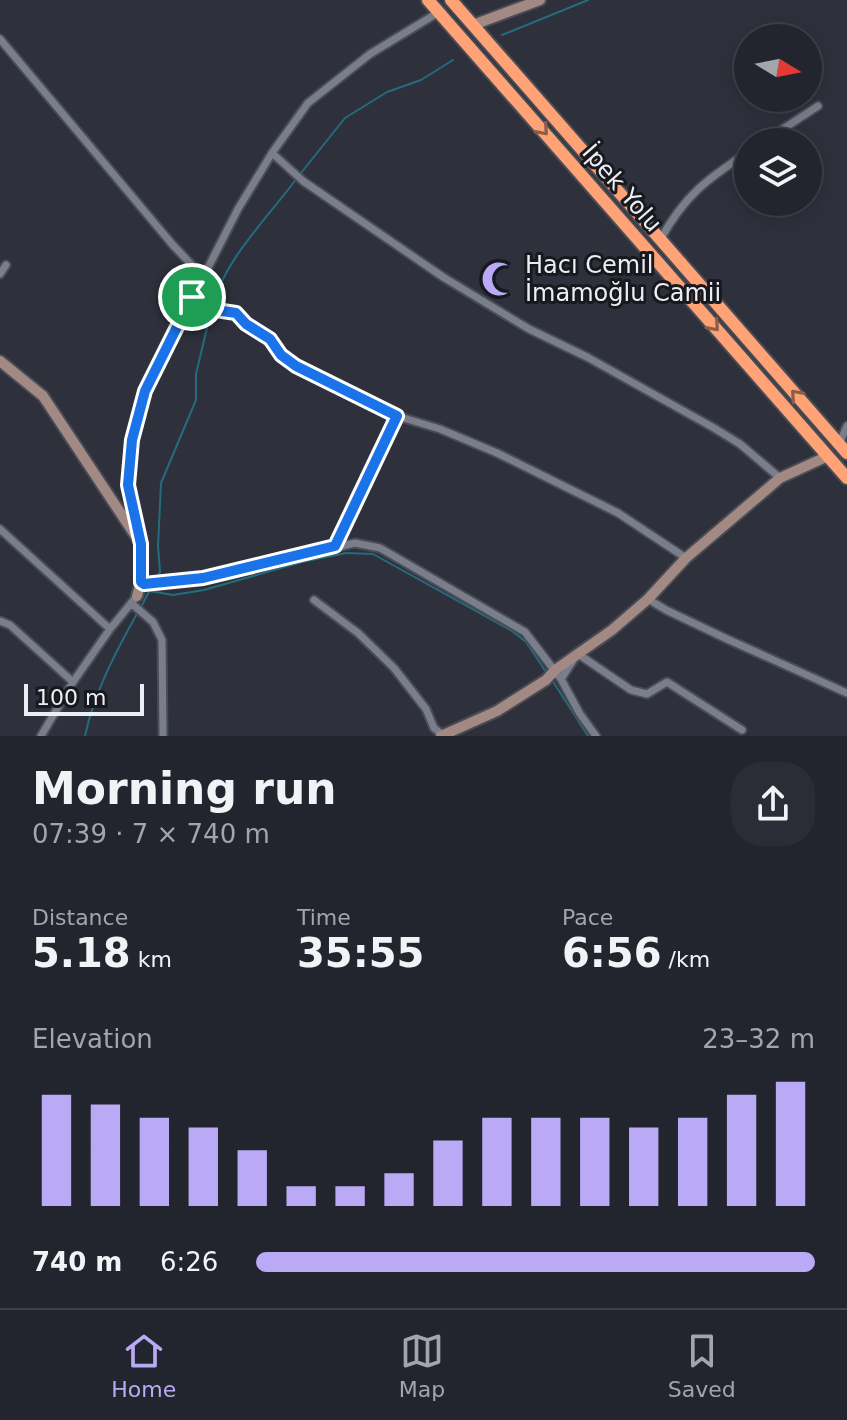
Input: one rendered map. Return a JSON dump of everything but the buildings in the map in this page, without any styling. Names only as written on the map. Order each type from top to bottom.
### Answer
[{"type":"highway","points":[[428,0],[439,12]]},
{"type":"highway","points":[[451,0],[477,29]]},
{"type":"highway","name":"İpek Yolu","points":[[439,12],[847,478]]},
{"type":"highway","name":"İpek Yolu","points":[[477,29],[843,448]]},
{"type":"street","points":[[477,29],[540,0]]},
{"type":"street","points":[[41,736],[110,629],[135,602],[143,583],[141,544],[128,485],[132,440],[145,391],[192,297],[272,153],[308,103],[370,54],[439,12]]},
{"type":"street","points":[[0,39],[203,277]]},
{"type":"street","points":[[784,128],[809,112]]},
{"type":"street","points":[[272,153],[303,181],[443,277],[517,322],[714,428],[740,444],[780,478]]},
{"type":"street","points":[[660,240],[677,209],[706,179],[734,161]]},
{"type":"street","points":[[0,274],[6,265]]},
{"type":"street","points":[[192,297],[216,310],[236,313],[246,324],[270,339],[281,355],[296,366],[397,416],[440,429],[497,453],[618,513],[686,558]]},
{"type":"street","points":[[0,361],[43,396],[141,544]]},
{"type":"street","points":[[335,546],[397,416]]},
{"type":"street","points":[[843,448],[847,426]]},
{"type":"street","points":[[314,600],[358,633],[394,668],[426,709],[434,728],[442,735],[497,711],[558,674],[648,599],[686,558],[780,478],[828,456]]},
{"type":"street","points":[[0,529],[110,629]]},
{"type":"street","points":[[143,583],[203,578],[355,543],[380,548],[525,632],[558,674],[596,736]]},
{"type":"street","points":[[648,599],[847,693]]},
{"type":"street","points":[[135,602],[153,622],[162,640],[163,736]]},
{"type":"street","points":[[0,621],[10,625],[73,682]]},
{"type":"street","points":[[558,674],[576,656],[581,656],[635,691],[649,694],[667,682],[742,730]]},
{"type":"waterway","points":[[502,35],[588,0]]},
{"type":"waterway","points":[[301,173],[345,118],[387,92],[421,80],[453,60]]},
{"type":"waterway","points":[[213,305],[237,255],[297,178]]},
{"type":"waterway","points":[[156,579],[160,572],[161,483],[196,400],[196,374],[211,311]]},
{"type":"waterway","points":[[150,591],[173,595],[204,590],[302,562],[346,553],[373,554],[512,631],[526,642],[546,672]]},
{"type":"waterway","points":[[141,607],[153,584]]},
{"type":"waterway","points":[[85,736],[100,688],[138,612]]},
{"type":"waterway","points":[[552,680],[588,736]]},
{"type":"place","name":"Hacı Cemil İmamoğlu Camii","points":[[499,279]]},
{"type":"route","points":[[192,297],[196,302],[216,310],[236,313],[246,324],[270,339],[281,355],[296,366],[397,416],[335,546],[203,578],[144,584],[141,582],[141,544],[128,485],[132,440],[145,391],[192,297]]}]
